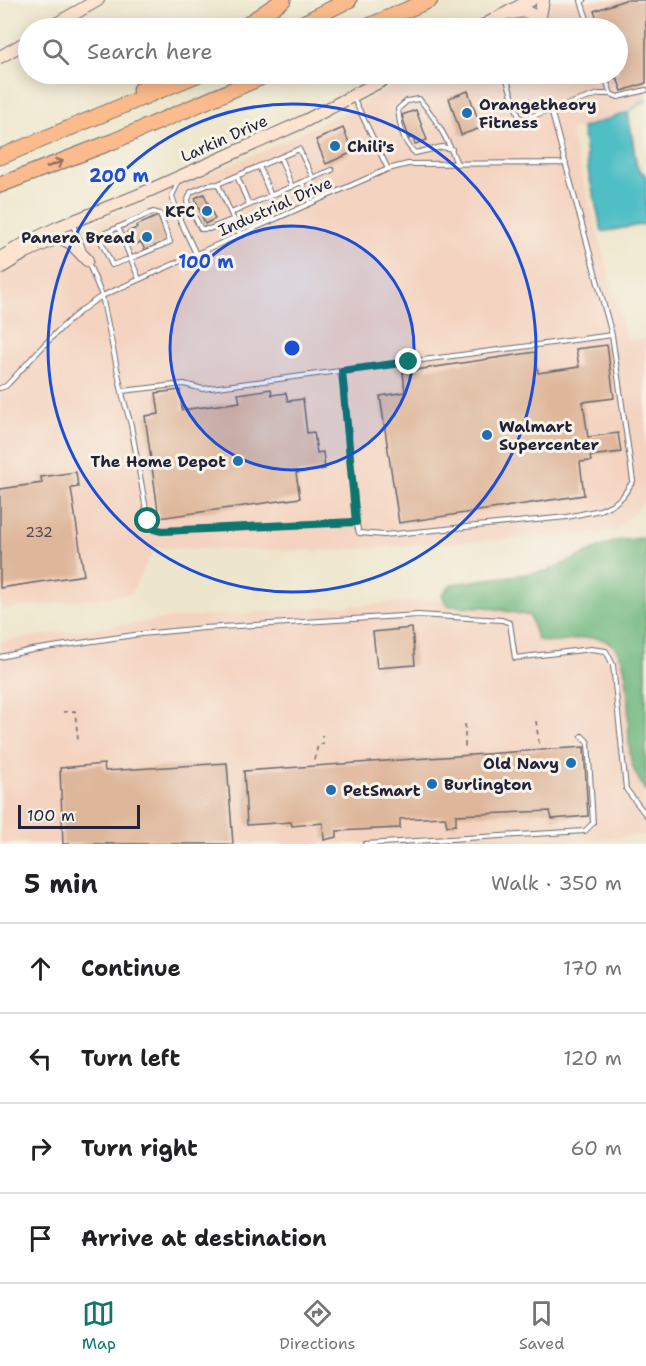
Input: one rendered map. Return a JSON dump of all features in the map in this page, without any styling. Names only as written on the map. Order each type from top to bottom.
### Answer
[{"type":"highway","points":[[257,18],[283,0]]},
{"type":"highway","points":[[313,18],[348,0]]},
{"type":"highway","points":[[381,18],[415,0]]},
{"type":"highway","points":[[386,18],[430,0]]},
{"type":"highway","points":[[39,142],[150,84]]},
{"type":"highway","points":[[0,156],[39,142],[175,84]]},
{"type":"highway","points":[[0,185],[114,141],[245,84]]},
{"type":"street","points":[[66,18],[98,0]]},
{"type":"street","points":[[499,17],[532,0]]},
{"type":"street","points":[[532,0],[531,8],[536,18]]},
{"type":"street","points":[[539,18],[543,0]]},
{"type":"street","points":[[499,17],[519,11],[531,18]]},
{"type":"street","points":[[0,57],[18,47]]},
{"type":"street","name":"Larkin Drive","points":[[0,258],[72,222],[305,121],[375,84]]},
{"type":"street","points":[[0,268],[26,252],[59,237],[71,243],[87,260]]},
{"type":"lane","points":[[584,0],[581,1],[587,18]]},
{"type":"lane","points":[[508,84],[520,120],[599,94],[611,94],[618,97],[646,90]]},
{"type":"lane","points":[[608,84],[611,94]]},
{"type":"lane","points":[[352,96],[388,169]]},
{"type":"lane","points":[[452,149],[441,147],[415,153],[409,147],[400,129],[398,109],[407,100],[419,99],[430,111],[452,149],[457,164]]},
{"type":"lane","points":[[342,371],[356,522],[359,533],[384,535],[567,517],[600,510],[615,503],[623,496],[633,481],[612,335],[552,110]]},
{"type":"lane","points":[[234,219],[209,229],[201,228],[188,202],[191,192],[208,185],[218,184],[299,149],[313,178]]},
{"type":"lane","points":[[280,158],[292,187]]},
{"type":"lane","name":"Industrial Drive","points":[[0,388],[6,386],[49,340],[86,306],[102,296],[388,169],[408,164],[566,163]]},
{"type":"lane","points":[[259,166],[271,196]]},
{"type":"lane","points":[[231,213],[332,170]]},
{"type":"lane","points":[[186,174],[177,184],[172,196],[196,254]]},
{"type":"lane","points":[[237,176],[249,205]]},
{"type":"lane","points":[[302,182],[310,203]]},
{"type":"lane","points":[[218,184],[240,234]]},
{"type":"lane","points":[[153,212],[160,214],[170,242],[114,265],[110,263],[100,237],[118,227],[153,212]]},
{"type":"lane","points":[[72,222],[102,296],[131,425],[148,521],[154,529],[162,531],[356,522]]},
{"type":"lane","points":[[118,227],[139,279]]},
{"type":"lane","points":[[122,391],[184,384],[203,389],[612,335]]},
{"type":"lane","points":[[0,657],[141,634],[204,628],[418,615],[502,620],[510,623],[514,658],[591,649],[606,651],[613,665],[626,789],[646,815]]},
{"type":"lane","points":[[365,844],[585,831],[593,823],[588,742],[582,736]]},
{"type":"path","points":[[63,712],[75,711],[78,740]]},
{"type":"path","points":[[536,721],[539,744]]},
{"type":"path","points":[[465,724],[465,751]]},
{"type":"path","points":[[314,760],[318,745],[323,744],[322,735]]},
{"type":"shaded area","points":[[550,0],[646,0],[646,103],[570,131],[627,340],[646,338],[646,499],[616,532],[328,551],[154,548],[131,594],[0,610],[0,274],[20,258],[93,223],[270,148],[401,84],[628,84],[628,18],[518,18]]},
{"type":"shaded area","points":[[632,587],[646,835],[537,844],[0,844],[0,641],[173,618]]},
{"type":"green space","points":[[642,538],[646,542],[646,793],[632,764],[626,680],[623,663],[617,650],[608,642],[599,639],[581,638],[546,642],[537,639],[530,616],[486,607],[447,606],[442,595],[452,584],[547,571],[615,541]]},
{"type":"water","points":[[628,112],[637,167],[646,176],[646,224],[602,232],[589,175],[582,128]]},
{"type":"building","points":[[625,0],[646,0],[646,83],[622,91],[619,84],[628,84],[628,18],[596,18],[594,11]]},
{"type":"building","points":[[468,91],[481,128],[461,135],[449,98]]},
{"type":"building","points":[[416,110],[427,140],[415,144],[413,137],[409,139],[402,115]]},
{"type":"building","name":"Chili's","points":[[343,128],[353,152],[326,164],[316,140]]},
{"type":"building","points":[[204,194],[215,219],[205,224],[195,198]]},
{"type":"building","name":"Panera Bread","points":[[158,216],[168,241],[145,250],[141,242],[132,246],[127,232]]},
{"type":"building","name":"Walmart Supercenter","points":[[607,345],[614,398],[583,402],[588,437],[618,433],[621,452],[590,456],[591,461],[580,462],[584,495],[399,523],[380,396],[405,392],[403,372],[535,352],[538,373],[579,367],[576,349]]},
{"type":"building","name":"The Home Depot","points":[[271,389],[272,395],[286,393],[288,401],[303,399],[307,433],[314,432],[317,453],[323,452],[325,469],[296,473],[300,498],[159,518],[145,416],[159,414],[156,393],[180,390],[182,410],[240,402],[238,394]]},
{"type":"building","points":[[76,472],[78,487],[71,488],[84,575],[0,588],[0,489],[42,483],[41,477]]},
{"type":"building","points":[[412,628],[415,665],[377,668],[373,632]]},
{"type":"building","points":[[584,747],[588,816],[552,819],[550,811],[456,815],[456,825],[447,826],[445,817],[400,819],[400,828],[337,831],[337,837],[324,840],[323,823],[292,826],[291,822],[247,825],[244,771]]},
{"type":"building","points":[[227,763],[233,844],[63,844],[60,768],[104,764],[105,771]]},
{"type":"waterway","points":[[628,112],[646,100]]},
{"type":"place","name":"Orangetheory Fitness","points":[[467,113]]},
{"type":"place","name":"Chili's","points":[[335,146]]},
{"type":"place","name":"KFC","points":[[207,211]]},
{"type":"place","name":"Panera Bread","points":[[147,237]]},
{"type":"place","name":"Walmart Supercenter","points":[[487,435]]},
{"type":"place","name":"The Home Depot","points":[[238,461]]},
{"type":"place","name":"Old Navy","points":[[571,763]]},
{"type":"place","name":"Burlington","points":[[432,784]]},
{"type":"place","name":"PetSmart","points":[[331,790]]},
{"type":"route","points":[[148,521],[154,529],[162,531],[356,522],[342,371],[409,362]]}]
